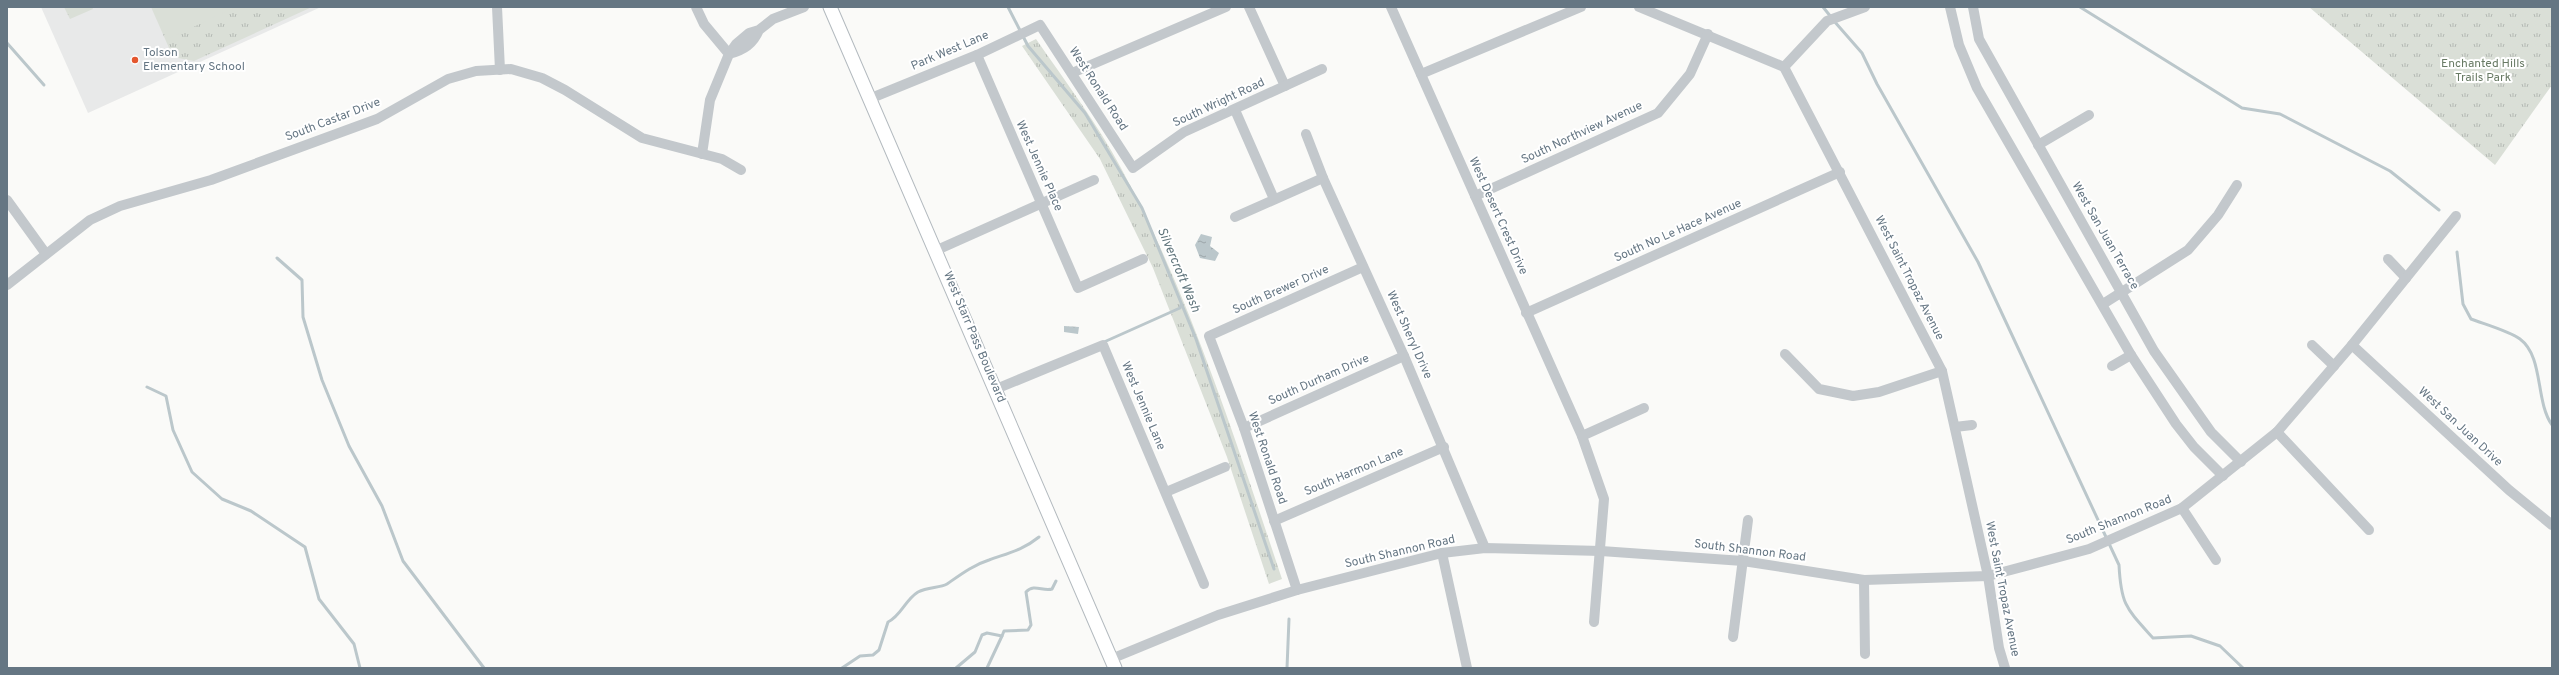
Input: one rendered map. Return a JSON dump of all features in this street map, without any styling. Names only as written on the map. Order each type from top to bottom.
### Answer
[{"type":"street","points":[[497,7],[500,70]]},
{"type":"street","points":[[696,7],[704,24],[729,54]]},
{"type":"street","points":[[702,154],[710,100],[729,54],[736,44],[749,33],[759,30],[773,19],[804,7]]},
{"type":"street","name":"West Starr Pass Boulevard","points":[[830,7],[869,99],[937,250],[1113,664]]},
{"type":"street","points":[[1072,73],[1226,7]]},
{"type":"street","points":[[1249,7],[1285,86]]},
{"type":"street","name":"West Desert Crest Drive","points":[[1391,7],[1582,436],[1604,499],[1601,551],[1594,622]]},
{"type":"street","points":[[1421,74],[1581,7]]},
{"type":"street","points":[[1639,7],[1708,34],[1784,67],[1827,21],[1865,7]]},
{"type":"street","points":[[1950,7],[1959,45],[1977,88],[2103,304],[2131,355],[2176,424],[2194,447],[2223,476]]},
{"type":"street","name":"West San Juan Terrace","points":[[1973,7],[1979,40],[2154,351],[2194,410],[2211,432],[2241,462]]},
{"type":"street","name":"Park West Lane","points":[[869,99],[977,55],[1040,25]]},
{"type":"street","name":"West Ronald Road","points":[[1040,25],[1133,168]]},
{"type":"street","name":"South Northview Avenue","points":[[1475,196],[1658,113],[1690,74],[1708,34]]},
{"type":"street","name":"West Jennie Place","points":[[977,55],[1078,288],[1143,259]]},
{"type":"street","name":"West Saint Tropaz Avenue","points":[[1784,67],[1840,172],[1942,371],[1988,576],[1999,648],[2006,668]]},
{"type":"street","name":"South Castar Drive","points":[[7,285],[90,220],[120,206],[211,180],[377,120],[448,79],[476,71],[512,69],[542,78],[565,90],[642,138],[722,159],[741,170]]},
{"type":"street","name":"South Wright Road","points":[[1133,168],[1184,132],[1322,69]]},
{"type":"street","points":[[1235,110],[1274,199]]},
{"type":"street","points":[[2038,145],[2089,115]]},
{"type":"street","name":"West Sheryl Drive","points":[[1306,134],[1323,178],[1444,447],[1485,548]]},
{"type":"street","name":"South No Le Hace Avenue","points":[[1526,313],[1840,172]]},
{"type":"street","points":[[1235,217],[1323,178]]},
{"type":"street","points":[[937,250],[1094,180]]},
{"type":"street","points":[[2103,304],[2188,250],[2218,215],[2237,185]]},
{"type":"street","points":[[7,200],[46,254]]},
{"type":"street","name":"South Shannon Road","points":[[1113,664],[1218,615],[1297,590],[1442,553],[1485,548],[1601,551],[1743,561],[1864,580],[1988,576],[2089,549],[2182,508],[2277,432],[2352,345],[2456,216]]},
{"type":"street","points":[[2388,259],[2406,278]]},
{"type":"street","name":"South Brewer Drive","points":[[1209,336],[1363,267]]},
{"type":"street","name":"West Ronald Road","points":[[1209,336],[1244,428],[1297,590]]},
{"type":"street","name":"West Jennie Lane","points":[[996,389],[1103,345],[1204,584]]},
{"type":"street","points":[[2312,345],[2334,366]]},
{"type":"street","name":"West San Juan Drive","points":[[2352,345],[2509,490],[2552,525]]},
{"type":"street","points":[[1785,354],[1819,390],[1853,396],[1879,392],[1942,371]]},
{"type":"street","points":[[2112,366],[2131,355]]},
{"type":"street","name":"South Durham Drive","points":[[1244,428],[1404,356]]},
{"type":"street","points":[[1582,436],[1644,408]]},
{"type":"street","points":[[1954,427],[1972,424]]},
{"type":"street","points":[[2277,432],[2369,530]]},
{"type":"street","name":"South Harmon Lane","points":[[1274,521],[1444,447]]},
{"type":"street","points":[[1166,492],[1225,467]]},
{"type":"street","points":[[2182,508],[2216,560]]},
{"type":"street","points":[[1733,637],[1748,520]]},
{"type":"street","points":[[1442,553],[1468,668]]},
{"type":"street","points":[[1864,580],[1865,654]]},
{"type":"shaded area","name":"Tolson Elementary School","points":[[41,7],[321,7],[88,113]]},
{"type":"green space","points":[[64,7],[92,7],[93,9],[70,19]]},
{"type":"green space","points":[[151,7],[312,7],[194,61],[173,57]]},
{"type":"green space","points":[[153,7],[233,7],[233,8],[168,39]]},
{"type":"green space","name":"Enchanted Hills Trails Park","points":[[2309,7],[2552,7],[2552,85],[2495,165]]},
{"type":"green space","points":[[1036,39],[1112,151],[1146,217],[1169,267],[1229,422],[1282,579],[1269,584],[1227,457],[1153,268],[1100,159],[1022,46]]},
{"type":"water","points":[[1201,234],[1212,237],[1210,246],[1219,253],[1215,261],[1200,258],[1195,245]]},
{"type":"water","points":[[1064,326],[1079,327],[1078,334],[1064,332]]},
{"type":"waterway","name":"Silvercroft Wash","points":[[1008,7],[1028,46],[1085,113],[1142,208],[1196,339],[1274,569]]},
{"type":"waterway","points":[[1823,7],[1831,17]]},
{"type":"waterway","points":[[2080,7],[2242,108],[2280,114],[2390,171],[2439,210]]},
{"type":"waterway","points":[[1834,21],[1862,53],[1877,84],[1978,262],[2119,565],[2121,589],[2131,612],[2153,638],[2191,636],[2220,646],[2243,668]]},
{"type":"waterway","points":[[7,43],[44,85]]},
{"type":"waterway","points":[[2457,252],[2463,304],[2471,319],[2510,333],[2520,339],[2528,347],[2536,368],[2543,404],[2552,425]]},
{"type":"waterway","points":[[277,258],[302,280],[303,317],[322,380],[349,446],[382,506],[403,561],[484,668]]},
{"type":"waterway","points":[[1104,342],[1180,308],[1181,305]]},
{"type":"waterway","points":[[147,387],[166,396],[173,430],[192,472],[222,499],[251,511],[305,547],[319,599],[354,644],[360,668]]},
{"type":"waterway","points":[[842,668],[860,656],[873,655],[879,650],[888,622],[896,616],[918,592],[947,584],[967,570],[983,562],[1021,548],[1039,537]]},
{"type":"waterway","points":[[956,668],[975,652],[982,635],[987,633],[1002,636],[1004,631],[1028,630],[1031,625],[1026,592],[1032,588],[1052,589],[1056,581]]},
{"type":"waterway","name":"Silvercroft Wash","points":[[1287,668],[1289,619]]},
{"type":"waterway","points":[[987,668],[1002,636]]},
{"type":"place","name":"Tolson Elementary School","points":[[135,60]]}]
